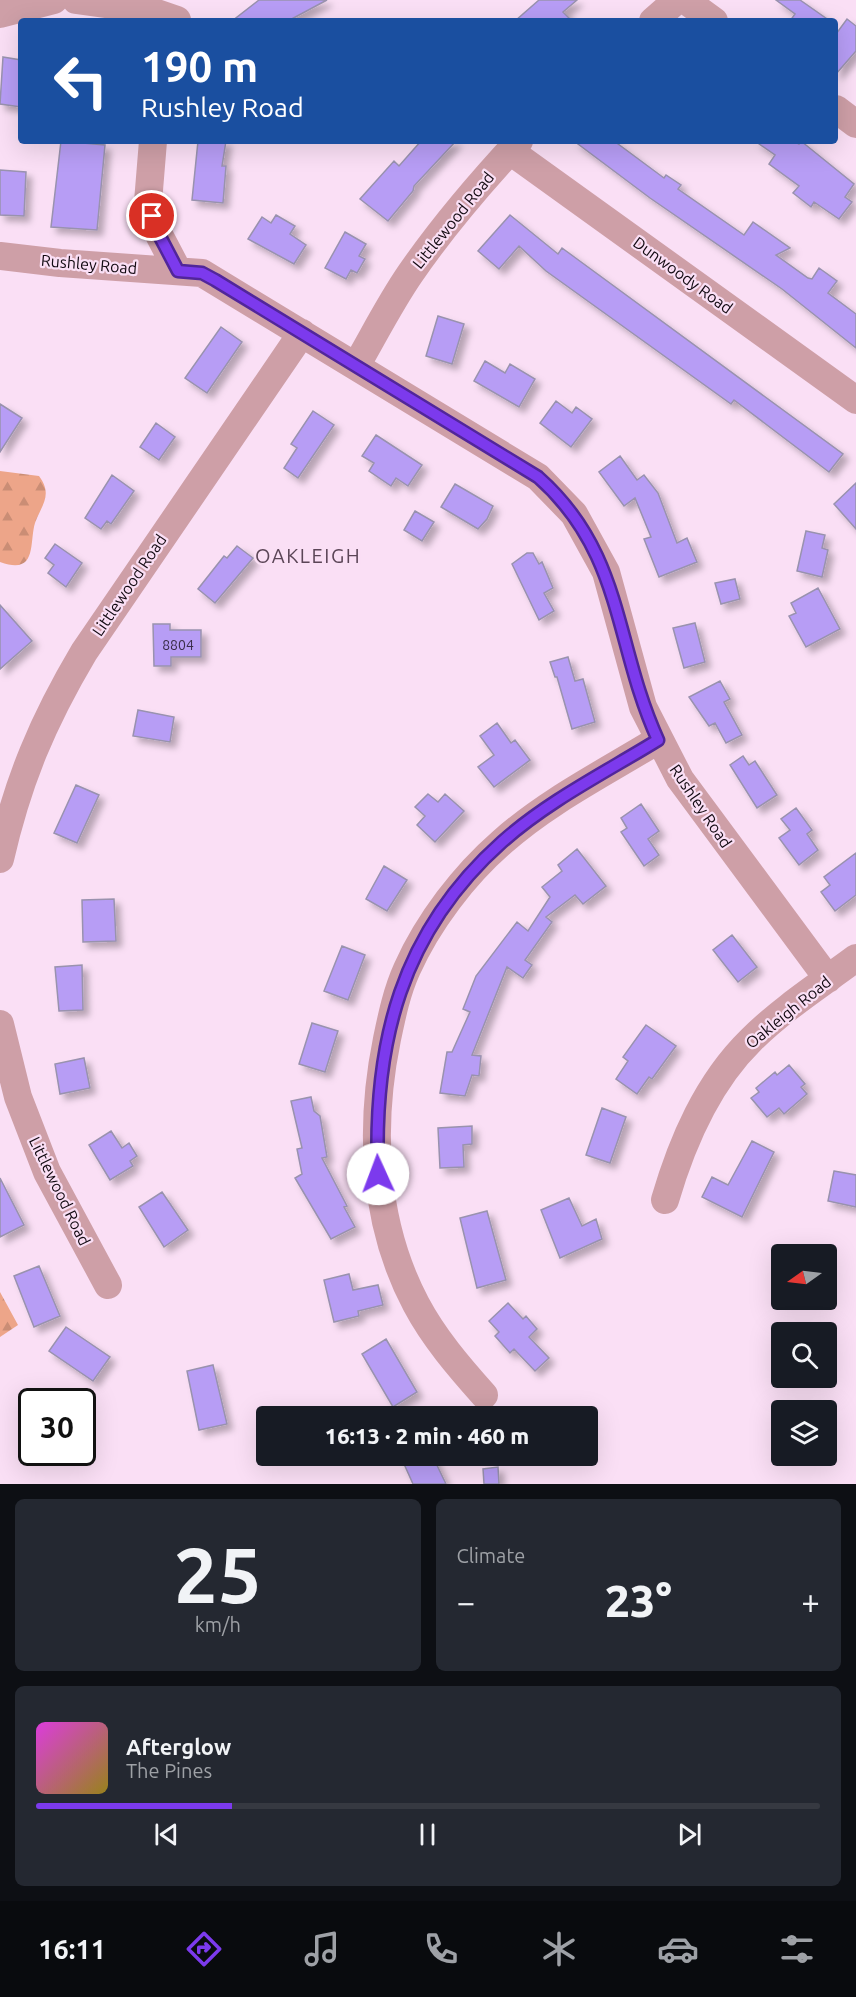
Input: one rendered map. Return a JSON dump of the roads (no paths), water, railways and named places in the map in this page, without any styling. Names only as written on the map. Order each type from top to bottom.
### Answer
[{"type":"street","points":[[0,14],[54,0]]},
{"type":"street","points":[[76,0],[181,14]]},
{"type":"street","points":[[656,18],[677,0]]},
{"type":"street","points":[[685,0],[710,18]]},
{"type":"street","points":[[838,110],[856,124]]},
{"type":"street","points":[[153,144],[148,202],[156,229],[178,271]]},
{"type":"street","name":"Littlewood Road","points":[[356,366],[415,267],[476,187],[515,146]]},
{"type":"street","name":"Dunwoody Road","points":[[515,146],[856,399]]},
{"type":"street","name":"Rushley Road","points":[[0,255],[60,263],[202,273],[538,477],[574,514],[606,573],[643,707],[680,779],[709,822],[828,979]]},
{"type":"street","name":"Littlewood Road","points":[[0,859],[20,782],[38,734],[59,694],[84,652],[302,333]]},
{"type":"street","points":[[484,1395],[435,1336],[415,1304],[385,1221],[378,1174],[376,1130],[380,1073],[394,1006],[407,969],[426,934],[466,880],[502,842],[547,807],[658,740]]},
{"type":"street","name":"Oakleigh Road","points":[[665,1200],[696,1117],[722,1076],[749,1041],[856,958]]},
{"type":"street","name":"Littlewood Road","points":[[0,1024],[18,1097],[47,1172],[108,1285]]},
{"type":"district","name":"OAKLEIGH","points":[[308,556]]}]
